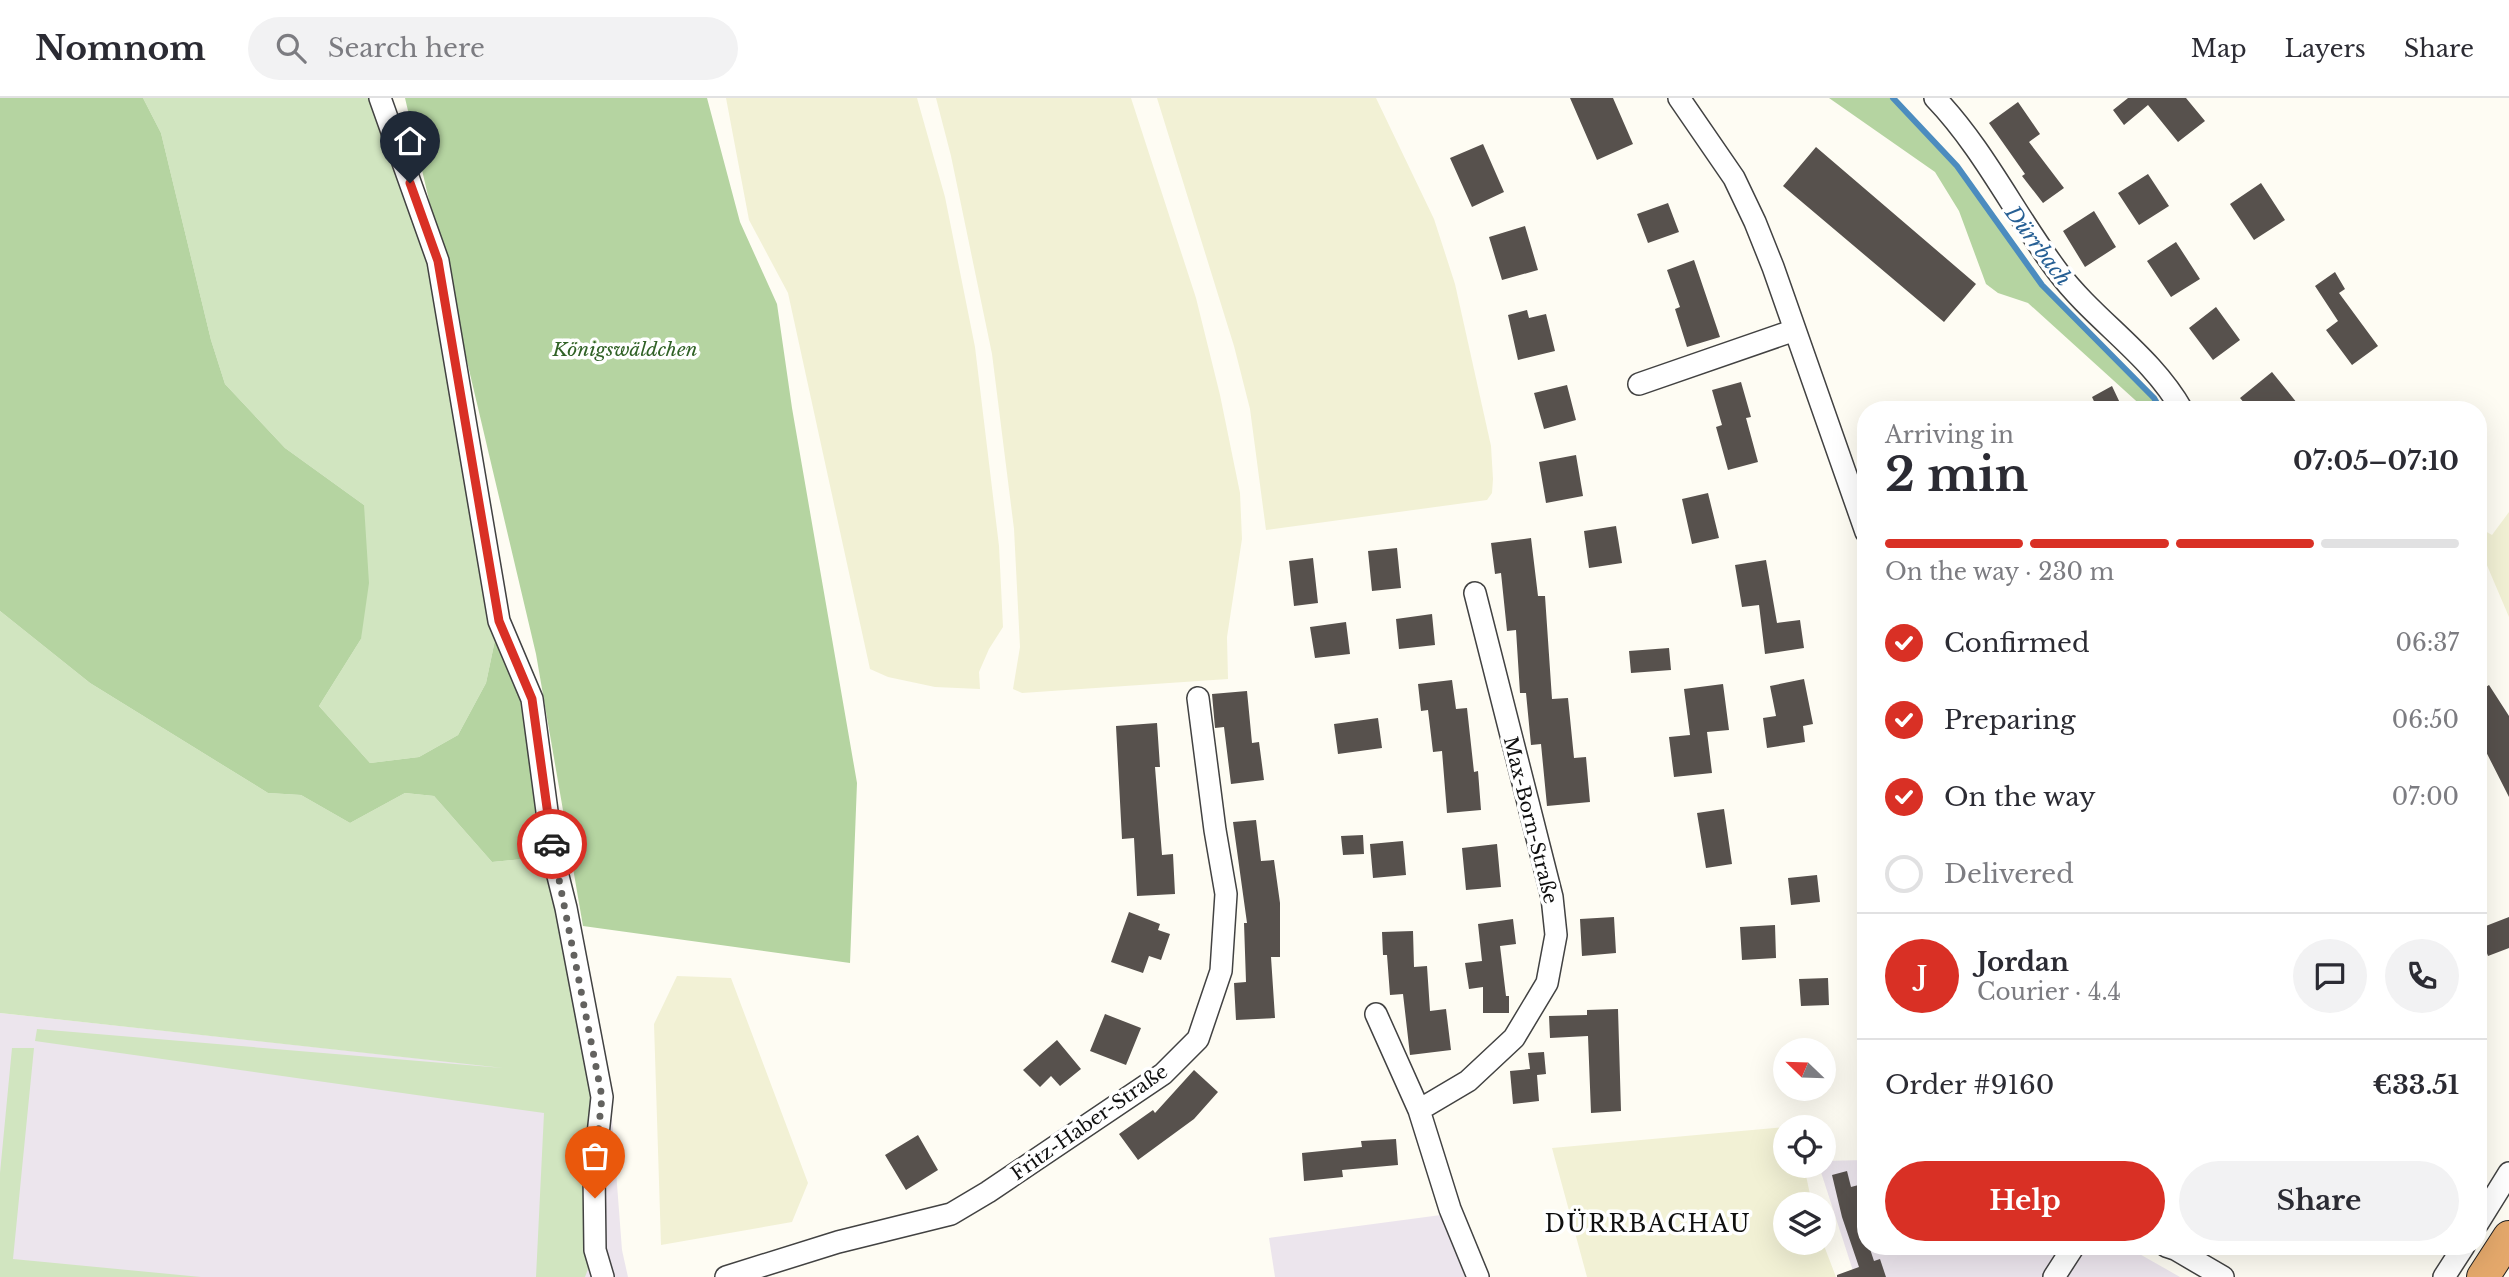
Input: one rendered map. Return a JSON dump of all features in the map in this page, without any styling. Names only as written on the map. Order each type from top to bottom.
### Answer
[{"type":"highway","points":[[2483,1277],[2509,1237]]},
{"type":"street","points":[[380,98],[438,261],[499,621],[532,699],[554,856],[602,1097],[594,1185],[595,1250],[603,1277]]},
{"type":"street","points":[[1679,98],[1734,178],[1755,222],[1857,506]]},
{"type":"street","points":[[1935,98],[1975,148],[2057,271],[2074,292],[2153,370],[2175,401]]},
{"type":"street","points":[[1639,384],[1795,330]]},
{"type":"street","name":"Max-Born-Straße","points":[[1419,1110],[1468,1081],[1514,1038],[1547,983],[1556,936],[1552,897],[1475,593]]},
{"type":"street","name":"Fritz-Haber-Straße","points":[[726,1277],[838,1241],[951,1214],[1163,1074],[1198,1039],[1221,971],[1226,894],[1198,698]]},
{"type":"street","points":[[1376,1014],[1419,1110],[1450,1209],[1478,1277]]},
{"type":"street","points":[[2487,1202],[2509,1173]]},
{"type":"street","points":[[2054,1277],[2068,1255]]},
{"type":"street","points":[[2185,1255],[2223,1277]]},
{"type":"street","points":[[2444,1277],[2458,1255]]},
{"type":"shaded area","points":[[0,1013],[609,1079],[622,1250],[628,1277],[0,1277]]},
{"type":"shaded area","points":[[1857,1160],[1857,1255],[2141,1255],[2180,1277],[1855,1277],[1836,1218],[1836,1192],[1827,1192],[1823,1178],[1836,1178],[1836,1161]]},
{"type":"shaded area","points":[[1441,1215],[1465,1277],[1275,1277],[1269,1238]]},
{"type":"green space","points":[[0,98],[143,98],[161,133],[211,340],[225,384],[285,448],[364,505],[369,583],[361,639],[319,706],[370,763],[419,757],[458,735],[486,683],[499,621],[532,699],[553,856],[492,862],[434,796],[405,793],[350,823],[301,795],[268,793],[90,683],[0,611]]},
{"type":"green space","points":[[143,98],[380,98],[438,261],[499,621],[486,683],[458,735],[419,757],[370,763],[319,706],[361,639],[364,505],[285,448],[225,384],[211,340],[161,133]]},
{"type":"green space","name":"Königswäldchen","points":[[405,98],[707,98],[740,222],[777,304],[792,408],[857,783],[850,963],[583,926],[536,654]]},
{"type":"green space","points":[[726,98],[917,98],[945,197],[975,347],[999,546],[1003,627],[979,672],[980,689],[935,687],[888,677],[870,669],[788,293],[749,220]]},
{"type":"green space","points":[[936,98],[1131,98],[1196,298],[1240,493],[1242,539],[1227,637],[1228,679],[1022,693],[1013,689],[1020,647],[1014,529],[992,354],[951,156]]},
{"type":"green space","points":[[1157,98],[1376,98],[1434,219],[1455,284],[1491,446],[1492,493],[1487,500],[1266,530],[1250,409],[1234,346]]},
{"type":"green space","points":[[1829,98],[1893,98],[1957,166],[2042,285],[2156,401],[2136,401],[2028,303],[1998,293],[1986,284],[1959,211],[1935,172]]},
{"type":"green space","points":[[2509,512],[2509,617],[2487,565],[2487,532],[2492,535]]},
{"type":"green space","points":[[0,611],[90,683],[268,793],[301,795],[350,823],[405,793],[434,796],[492,862],[553,856],[602,1097],[595,1250],[585,1277],[536,1277],[544,1113],[35,1041],[37,1029],[503,1068],[0,1013]]},
{"type":"green space","points":[[677,976],[731,978],[808,1183],[792,1222],[661,1245],[654,1024]]},
{"type":"green space","points":[[12,1048],[34,1048],[13,1259],[201,1277],[0,1277],[0,1173]]},
{"type":"green space","points":[[1773,1128],[1773,1178],[1807,1178],[1809,1192],[1773,1192],[1773,1255],[1828,1255],[1836,1277],[1587,1277],[1552,1148]]},
{"type":"building","points":[[1570,98],[1613,98],[1633,144],[1597,160]]},
{"type":"building","points":[[2128,98],[2186,98],[2205,121],[2178,142],[2148,105],[2124,125],[2113,110]]},
{"type":"building","points":[[2018,102],[2040,134],[2029,142],[2064,188],[2043,203],[2022,176],[2025,174],[1989,123]]},
{"type":"building","points":[[1483,144],[1504,192],[1472,207],[1450,158]]},
{"type":"building","points":[[1816,147],[1976,284],[1944,322],[1783,186]]},
{"type":"building","points":[[2148,174],[2169,206],[2139,225],[2118,193]]},
{"type":"building","points":[[2261,183],[2285,220],[2254,240],[2230,204]]},
{"type":"building","points":[[1668,203],[1679,232],[1648,243],[1637,214]]},
{"type":"building","points":[[2094,211],[2116,247],[2085,267],[2063,231]]},
{"type":"building","points":[[1525,226],[1538,270],[1502,280],[1489,237]]},
{"type":"building","points":[[2176,242],[2200,279],[2171,297],[2147,261]]},
{"type":"building","points":[[1694,260],[1720,337],[1687,347],[1675,309],[1680,307],[1667,270]]},
{"type":"building","points":[[2335,272],[2345,289],[2339,293],[2378,346],[2352,365],[2326,330],[2338,321],[2315,286]]},
{"type":"building","points":[[2216,307],[2240,340],[2213,360],[2189,328]]},
{"type":"building","points":[[1527,310],[1529,318],[1546,314],[1555,351],[1518,360],[1508,315]]},
{"type":"building","points":[[2272,372],[2295,401],[2242,401],[2240,398]]},
{"type":"building","points":[[1741,382],[1751,417],[1746,418],[1758,462],[1728,470],[1716,427],[1722,425],[1712,390]]},
{"type":"building","points":[[1567,385],[1576,420],[1544,429],[1534,393]]},
{"type":"building","points":[[2112,386],[2119,401],[2094,401],[2092,397]]},
{"type":"building","points":[[1576,455],[1583,496],[1546,503],[1539,462]]},
{"type":"building","points":[[1708,493],[1719,538],[1692,544],[1682,499]]},
{"type":"building","points":[[1616,526],[1622,563],[1589,568],[1584,531]]},
{"type":"building","points":[[1531,538],[1538,596],[1545,596],[1552,699],[1568,698],[1574,758],[1586,757],[1590,802],[1547,806],[1541,744],[1531,745],[1526,693],[1520,693],[1516,630],[1507,631],[1501,573],[1495,574],[1491,543]]},
{"type":"building","points":[[1397,548],[1401,588],[1372,591],[1368,551]]},
{"type":"building","points":[[1313,558],[1318,603],[1294,606],[1289,561]]},
{"type":"building","points":[[1766,560],[1777,623],[1800,620],[1804,648],[1765,654],[1759,605],[1742,607],[1735,565]]},
{"type":"building","points":[[1432,614],[1435,645],[1399,649],[1396,619]]},
{"type":"building","points":[[1346,622],[1350,654],[1315,658],[1310,627]]},
{"type":"building","points":[[1669,648],[1671,670],[1631,673],[1629,651]]},
{"type":"building","points":[[1804,679],[1813,724],[1803,726],[1805,742],[1767,748],[1763,718],[1776,716],[1770,686]]},
{"type":"building","points":[[1452,680],[1456,709],[1467,708],[1474,772],[1478,771],[1481,810],[1447,813],[1442,751],[1433,752],[1428,710],[1421,711],[1418,684]]},
{"type":"building","points":[[1723,684],[1729,730],[1707,732],[1712,773],[1674,777],[1669,737],[1690,735],[1684,689]]},
{"type":"building","points":[[2489,685],[2509,716],[2509,797],[2487,754]]},
{"type":"building","points":[[1247,691],[1252,743],[1259,742],[1264,780],[1231,784],[1224,727],[1215,728],[1212,694]]},
{"type":"building","points":[[1378,718],[1382,748],[1338,754],[1334,724]]},
{"type":"building","points":[[1157,723],[1160,767],[1155,767],[1162,855],[1173,854],[1175,894],[1137,896],[1134,838],[1122,839],[1116,726]]},
{"type":"building","points":[[1724,809],[1732,864],[1706,868],[1697,813]]},
{"type":"building","points":[[1256,820],[1261,861],[1274,860],[1280,903],[1280,957],[1271,957],[1275,1018],[1236,1020],[1234,983],[1246,982],[1244,923],[1247,923],[1233,822]]},
{"type":"building","points":[[1363,835],[1364,854],[1343,855],[1341,836]]},
{"type":"building","points":[[1403,841],[1406,875],[1373,878],[1370,844]]},
{"type":"building","points":[[1497,844],[1501,887],[1466,890],[1462,848]]},
{"type":"building","points":[[1817,875],[1820,902],[1791,905],[1788,878]]},
{"type":"building","points":[[1129,912],[1160,924],[1158,930],[1170,934],[1161,960],[1149,956],[1143,973],[1111,962]]},
{"type":"building","points":[[1614,917],[1616,953],[1582,956],[1580,919]]},
{"type":"building","points":[[2509,917],[2509,948],[2488,956],[2487,926]]},
{"type":"building","points":[[1513,919],[1516,944],[1500,946],[1506,996],[1509,996],[1509,1013],[1483,1013],[1483,987],[1469,989],[1465,963],[1482,961],[1478,924]]},
{"type":"building","points":[[1775,925],[1776,958],[1742,960],[1740,927]]},
{"type":"building","points":[[1413,931],[1414,967],[1427,966],[1430,1011],[1446,1009],[1451,1050],[1410,1055],[1403,994],[1390,995],[1382,932]]},
{"type":"building","points":[[1828,978],[1829,1005],[1801,1006],[1799,979]]},
{"type":"building","points":[[1618,1009],[1621,1111],[1591,1113],[1588,1036],[1550,1038],[1549,1016],[1587,1015],[1587,1010]]},
{"type":"building","points":[[1105,1014],[1141,1028],[1126,1065],[1090,1051]]},
{"type":"building","points":[[1057,1040],[1081,1069],[1060,1086],[1051,1076],[1040,1087],[1023,1070]]},
{"type":"building","points":[[1544,1052],[1546,1074],[1537,1075],[1539,1101],[1513,1104],[1510,1071],[1530,1069],[1528,1053]]},
{"type":"building","points":[[1194,1070],[1218,1092],[1194,1119],[1138,1160],[1119,1134],[1153,1110],[1155,1113]]},
{"type":"building","points":[[918,1135],[938,1170],[906,1190],[885,1155]]},
{"type":"building","points":[[1396,1139],[1398,1165],[1342,1170],[1343,1177],[1304,1181],[1302,1153],[1362,1147],[1361,1141]]},
{"type":"building","points":[[1847,1171],[1851,1187],[1857,1185],[1857,1255],[1872,1255],[1874,1261],[1880,1259],[1886,1277],[1837,1277],[1859,1267],[1842,1217],[1833,1178],[1836,1178],[1836,1174]]},
{"type":"waterway","name":"Dürrbach","points":[[1893,98],[1957,166],[2042,285],[2156,401]]},
{"type":"way so far","points":[[552,844],[602,1097],[594,1172],[595,1198]]},
{"type":"district","name":"DÜRRBACHAU","points":[[1648,1224]]},
{"type":"route","points":[[410,183],[438,261],[499,621],[532,699],[552,844]]}]
